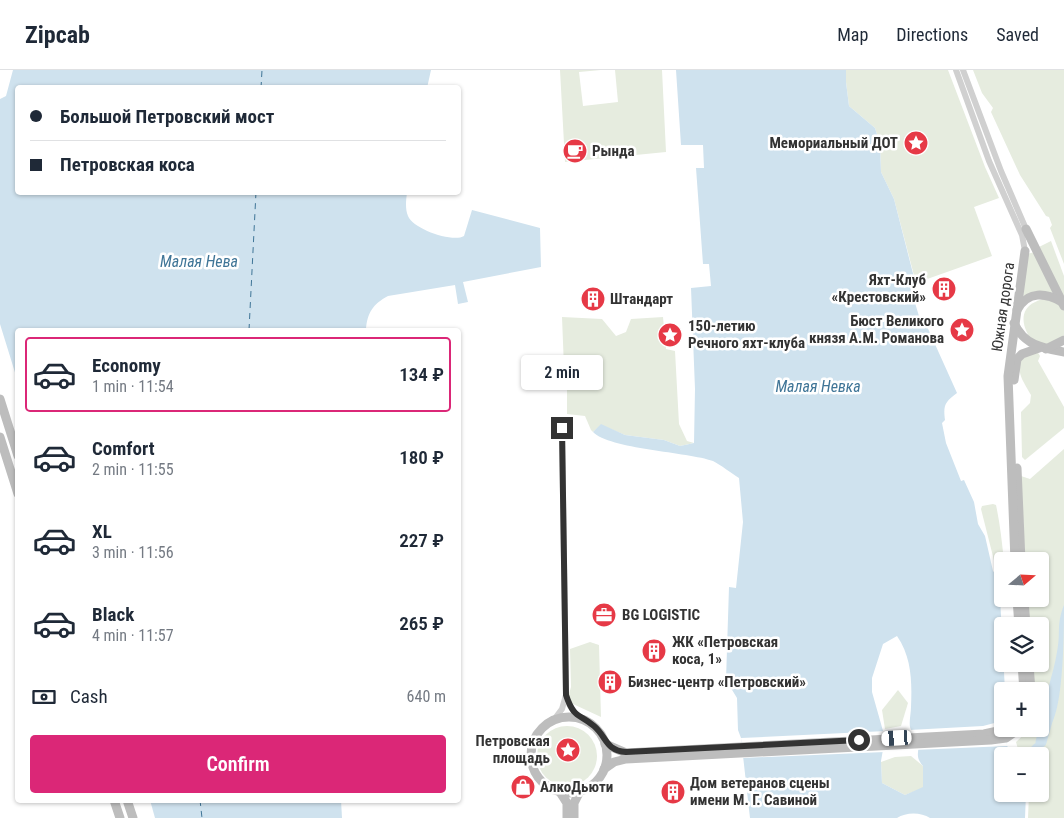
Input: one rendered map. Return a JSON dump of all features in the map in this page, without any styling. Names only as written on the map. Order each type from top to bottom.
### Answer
[{"type":"street","name":"Южная дорога","points":[[956,70],[989,161],[1022,235],[1025,251],[1008,376],[1014,552]]},
{"type":"street","points":[[963,70],[1000,171],[1063,304]]},
{"type":"street","points":[[1016,312],[1020,304],[1036,294],[1050,295],[1063,304]]},
{"type":"street","points":[[1014,322],[1023,338],[1043,348],[1064,352]]},
{"type":"street","points":[[1043,348],[1064,340]]},
{"type":"street","name":"Южная дорога","points":[[1021,552],[1014,371],[1016,359],[1022,354],[1043,348]]},
{"type":"street","points":[[0,399],[15,447]]},
{"type":"street","points":[[553,721],[562,709],[566,695],[562,428]]},
{"type":"street","points":[[0,437],[15,484]]},
{"type":"street","points":[[560,792],[580,791],[595,783],[604,769],[607,757],[605,744],[595,728],[579,718],[570,706],[566,695]]},
{"type":"street","points":[[567,818],[567,804],[560,792],[540,780],[534,770],[531,759],[532,747],[536,736],[543,727],[565,717],[579,718]]},
{"type":"street","points":[[604,769],[621,759],[742,749],[994,733]]},
{"type":"street","points":[[605,744],[626,752],[742,749]]},
{"type":"street","points":[[574,818],[574,803],[580,791]]},
{"type":"street","points":[[115,803],[120,818]]},
{"type":"street","points":[[128,803],[133,818]]},
{"type":"shaded area","points":[[560,70],[601,70],[579,72],[583,106],[618,102],[615,70],[662,70],[666,152],[565,162]]},
{"type":"shaded area","points":[[846,70],[948,70],[985,167],[999,198],[974,207],[992,256],[916,283],[894,199],[881,172],[880,144],[875,128],[849,106]]},
{"type":"shaded area","points":[[973,70],[1064,70],[1064,264],[1050,228],[1052,225],[1049,217],[1046,216],[1020,175],[991,112],[993,108],[982,93]]},
{"type":"shaded area","points":[[1051,241],[1064,276],[1064,299],[1039,247]]},
{"type":"shaded area","points":[[1035,252],[1054,293],[1038,291],[1023,297],[1027,254]]},
{"type":"shaded area","points":[[1043,299],[1060,303],[1064,311],[1064,335],[1058,342],[1048,346],[1030,338],[1023,319],[1026,309],[1030,305]]},
{"type":"shaded area","points":[[562,317],[602,319],[616,336],[626,332],[631,319],[663,317],[666,349],[675,351],[679,424],[687,441],[694,443],[680,446],[664,440],[625,435],[601,425],[593,432],[585,416],[567,414],[567,371],[564,368]]},
{"type":"shaded area","points":[[1037,351],[1040,356],[1038,361],[1064,407],[1064,428],[1025,460],[1022,457],[1021,412],[1030,403],[1031,395],[1022,378],[1019,365],[1020,359]]},
{"type":"shaded area","points":[[1064,449],[1064,818],[1028,818],[1029,802],[1049,802],[1049,747],[1017,747],[1016,742],[1021,737],[1049,737],[1049,682],[1033,682],[1032,672],[1049,672],[1049,617],[1028,617],[1028,608],[1049,608],[1049,552],[1025,552],[1021,476],[1030,479]]},
{"type":"shaded area","points":[[996,505],[1003,552],[994,552],[994,560],[981,509],[982,506]]},
{"type":"shaded area","points":[[590,642],[599,645],[601,717],[573,704],[568,697],[571,687],[570,649]]},
{"type":"shaded area","points":[[898,690],[908,703],[901,726],[885,729],[882,710]]},
{"type":"shaded area","points":[[561,726],[573,726],[589,734],[595,744],[597,756],[595,768],[589,778],[573,786],[561,786],[545,778],[537,762],[537,750],[545,734]]},
{"type":"shaded area","points":[[911,756],[923,766],[923,788],[905,795],[882,783],[881,762],[895,757]]},
{"type":"water","name":"Малая Нева","points":[[13,70],[431,70],[428,85],[15,85],[15,195],[407,195],[406,210],[411,221],[434,234],[451,238],[464,236],[472,210],[540,228],[541,267],[463,282],[468,302],[458,304],[455,285],[388,296],[378,302],[369,314],[366,328],[15,328],[15,373],[0,324],[0,99],[6,96]]},
{"type":"water","name":"Малая Невка","points":[[676,70],[846,70],[849,106],[875,128],[880,144],[881,172],[894,199],[918,293],[913,296],[921,323],[925,322],[957,393],[946,404],[944,411],[945,420],[942,423],[946,443],[961,481],[964,480],[974,502],[978,524],[985,536],[994,572],[994,608],[1001,608],[1001,617],[994,617],[994,672],[1004,672],[1005,682],[994,682],[994,737],[1006,737],[1008,747],[994,747],[994,802],[1026,802],[1025,818],[930,818],[914,814],[897,818],[750,818],[741,738],[738,730],[737,698],[726,680],[729,587],[736,588],[743,522],[739,478],[713,461],[631,446],[602,438],[593,432],[601,424],[625,435],[664,440],[680,446],[694,443],[695,389],[691,288],[711,286],[709,264],[703,264],[696,168],[704,168],[703,145],[681,145]],"holes":[[[897,636],[906,653],[911,679],[910,727],[917,739],[918,757],[923,766],[923,787],[905,795],[882,783],[881,761],[885,738],[872,692],[872,678],[883,644]]]},
{"type":"water","points":[[1064,605],[1060,690],[1057,707],[1049,726],[1049,684],[1058,645],[1060,618]]},
{"type":"water","points":[[151,803],[341,803],[342,818],[155,818]]},
{"type":"pier","points":[[994,723],[994,737],[1006,737],[1007,746],[914,750],[915,741],[909,730],[983,726]]},
{"type":"pier","points":[[886,731],[888,738],[885,752],[743,758],[741,738]]},
{"type":"waterway","points":[[1041,742],[1042,737]]},
{"type":"ferry route","points":[[261,85],[262,70]]},
{"type":"ferry route","points":[[249,328],[256,195]]},
{"type":"ferry route","points":[[200,803],[202,818]]},
{"type":"place","name":"Мемориальный ДОТ","points":[[916,143]]},
{"type":"place","name":"Рында","points":[[575,151]]},
{"type":"place","name":"Яхт-Клуб «Крестовский»","points":[[944,289]]},
{"type":"place","name":"Штандарт","points":[[593,299]]},
{"type":"place","name":"Бюст Великого князя А.М. Романова","points":[[962,330]]},
{"type":"place","name":"150-летию Речного яхт-клуба","points":[[670,335]]},
{"type":"place","name":"BG LOGISTIC","points":[[604,615]]},
{"type":"place","name":"ЖК «Петровская коса, 1»","points":[[654,651]]},
{"type":"place","name":"Бизнес-центр «Петровский»","points":[[610,682]]},
{"type":"place","name":"Петровская площадь","points":[[568,750]]},
{"type":"place","name":"АлкоДьюти","points":[[523,787]]},
{"type":"place","name":"Дом ветеранов сцены имени М. Г. Савиной","points":[[673,792]]},
{"type":"route","points":[[562,428],[566,695],[570,706],[579,718],[595,728],[605,744],[620,752],[859,740]]}]
